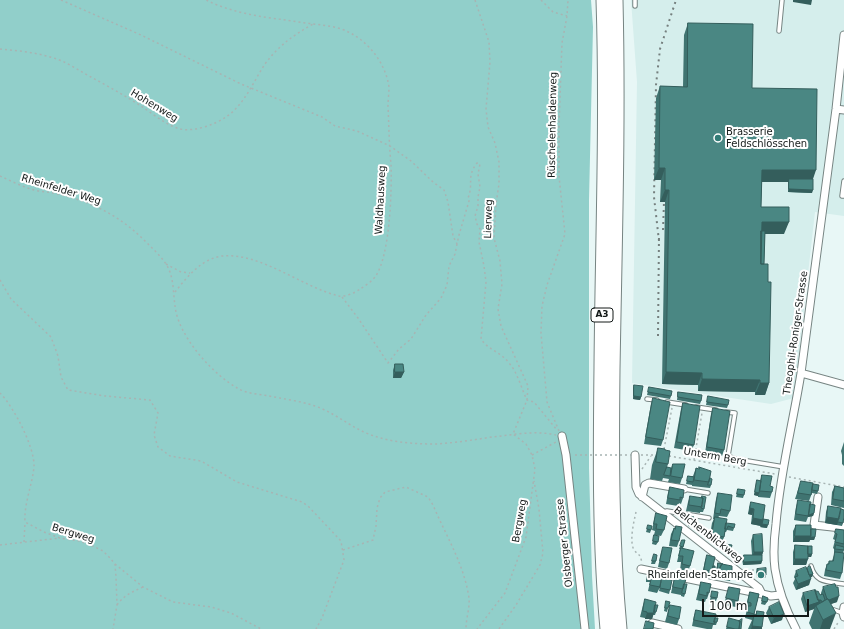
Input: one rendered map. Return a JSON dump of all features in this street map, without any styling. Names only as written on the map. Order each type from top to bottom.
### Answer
[{"type":"highway","name":"A3","points":[[603,0],[605,110],[600,477],[602,562],[607,629]]},
{"type":"highway","name":"A3","points":[[616,0],[617,111],[612,476],[614,552],[620,629]]},
{"type":"street","name":"Theophil-Roniger-Strasse","points":[[796,629],[780,595],[775,569],[774,548],[777,510],[786,476],[784,467],[795,414],[801,373],[836,109],[844,35]]},
{"type":"street","points":[[836,109],[844,110]]},
{"type":"street","points":[[801,373],[844,385]]},
{"type":"street","name":"Olsberger Strasse","points":[[562,436],[566,455],[585,629]]},
{"type":"street","points":[[634,455],[636,487],[642,497]]},
{"type":"street","points":[[642,497],[645,485],[649,483],[684,489]]},
{"type":"street","name":"Belchenblickweg","points":[[642,497],[759,588],[762,594]]},
{"type":"street","points":[[818,497],[814,525],[840,528],[844,526]]},
{"type":"street","points":[[640,569],[771,596],[780,595]]},
{"type":"street","points":[[652,623],[678,629]]},
{"type":"lane","points":[[635,0],[635,6]]},
{"type":"lane","points":[[779,31],[782,0]]},
{"type":"lane","points":[[844,181],[842,196],[844,196]]},
{"type":"lane","points":[[647,399],[687,406]]},
{"type":"lane","points":[[695,407],[735,413],[728,456],[736,459],[784,467]]},
{"type":"lane","points":[[684,489],[708,493]]},
{"type":"lane","points":[[663,513],[667,511],[709,518]]},
{"type":"lane","points":[[811,566],[815,580],[844,584]]},
{"type":"lane","points":[[829,608],[844,613]]},
{"type":"path","points":[[61,0],[141,35],[251,88],[322,117],[335,126],[357,131],[390,146],[411,161],[433,182],[444,190],[448,202],[453,236],[457,244]]},
{"type":"path","name":"Waldhausweg","points":[[206,0],[213,4],[242,12],[336,27],[352,34],[365,43],[384,67],[389,87],[391,178],[385,248],[381,265],[375,277],[356,292],[342,296]]},
{"type":"path","name":"Lierweg","points":[[475,0],[489,42],[490,62],[486,109],[488,127],[495,144],[499,162],[499,184],[494,238],[500,261],[502,284],[498,309],[501,326],[528,386],[527,400],[513,434]]},
{"type":"path","points":[[542,0],[552,12],[567,16]]},
{"type":"path","name":"Rüschelenhaldenweg","points":[[562,436],[548,402],[540,333],[542,306],[547,285],[565,234],[558,176],[558,125],[562,43],[567,16],[568,0]]},
{"type":"path","name":"Hohenweg","points":[[0,49],[39,54],[64,62],[132,100],[170,125],[180,129],[189,130],[213,124],[239,106],[265,64],[285,42],[313,24]]},
{"type":"path","points":[[174,292],[190,273],[201,264],[213,258],[231,256],[259,262],[314,288],[342,296],[388,363],[411,339],[426,315],[441,298],[447,285],[449,266],[455,254],[469,201],[471,170],[477,163],[480,164],[478,174],[480,186],[478,206],[475,216],[480,229],[479,242],[486,282],[481,339],[484,344],[499,353],[510,363],[527,400],[534,402],[537,405],[562,436],[554,444],[532,455],[526,444],[513,434]]},
{"type":"path","name":"Rheinfelder Weg","points":[[0,176],[34,190],[58,194],[84,202],[107,211],[131,227],[166,264],[171,274],[175,307],[179,323],[185,334],[215,371],[240,390],[316,406],[365,432],[388,441],[436,444],[513,434],[547,433],[562,436]]},
{"type":"path","points":[[166,264],[181,272],[190,273]]},
{"type":"path","points":[[0,280],[11,299],[51,337],[58,356],[61,377],[68,390],[105,396],[150,400],[158,414],[154,435],[158,447],[170,456],[201,461],[237,482],[302,502],[313,511],[341,542],[344,560],[322,618],[316,629]]},
{"type":"path","points":[[0,393],[14,412],[33,455],[34,465],[26,503],[24,542]]},
{"type":"path","name":"Unterm Berg","points":[[672,403],[663,455],[844,487]]},
{"type":"path","points":[[694,460],[702,408]]},
{"type":"path","points":[[644,455],[658,454]]},
{"type":"path","name":"Bergweg","points":[[477,629],[505,593],[526,537],[535,469],[532,455]]},
{"type":"path","points":[[575,455],[634,455]]},
{"type":"path","points":[[636,479],[652,455]]},
{"type":"path","points":[[499,629],[516,605],[540,565],[543,553],[539,509],[534,480]]},
{"type":"path","points":[[343,550],[374,540],[377,508],[380,498],[385,492],[406,487],[428,497],[463,570],[469,601],[466,629]]},
{"type":"path","points":[[636,512],[632,538],[634,549],[640,554],[642,562],[640,569]]},
{"type":"path","name":"Bergweg","points":[[25,522],[60,538],[95,547],[102,551],[142,587],[172,602],[211,607],[230,613],[261,629]]},
{"type":"path","points":[[0,545],[60,538]]},
{"type":"path","points":[[113,629],[117,605],[115,564]]},
{"type":"path","points":[[740,573],[744,571],[759,570]]},
{"type":"path","points":[[117,605],[128,593],[142,587]]},
{"type":"path","points":[[834,629],[844,613]]},
{"type":"shaded area","points":[[0,0],[591,0],[593,27],[589,200],[589,468],[595,629],[0,629]]},
{"type":"shaded area","points":[[631,0],[844,0],[844,216],[815,212],[794,398],[771,404],[632,383],[637,82]]},
{"type":"building","points":[[688,23],[753,24],[752,88],[817,89],[816,170],[762,170],[761,207],[789,207],[789,222],[762,222],[761,264],[768,264],[768,282],[771,282],[769,383],[760,383],[760,380],[702,379],[702,373],[666,372],[669,190],[665,190],[665,168],[659,168],[660,86],[687,87]]},
{"type":"building","points":[[789,179],[813,179],[813,190],[789,189]]},
{"type":"building","points":[[761,231],[765,231],[764,264],[761,264]]},
{"type":"building","points":[[395,364],[403,364],[404,372],[395,372]]},
{"type":"building","points":[[634,385],[643,386],[641,397],[634,396]]},
{"type":"building","points":[[649,387],[672,391],[671,396],[648,392]]},
{"type":"building","points":[[678,392],[702,395],[701,401],[678,397]]},
{"type":"building","points":[[708,396],[729,400],[728,405],[707,402]]},
{"type":"building","points":[[653,398],[670,402],[663,440],[646,437]]},
{"type":"building","points":[[683,403],[700,406],[694,445],[677,442]]},
{"type":"building","points":[[713,408],[730,411],[724,450],[707,447]]},
{"type":"building","points":[[658,448],[670,451],[668,464],[656,462]]},
{"type":"building","points":[[673,464],[685,464],[682,478],[671,476]]},
{"type":"building","points":[[667,467],[671,468],[670,476],[664,475]]},
{"type":"building","points":[[699,467],[711,471],[709,482],[694,480],[696,468],[699,469]]},
{"type":"building","points":[[762,475],[772,476],[770,486],[773,487],[772,492],[760,491]]},
{"type":"building","points":[[688,476],[694,477],[693,482],[687,481]]},
{"type":"building","points":[[710,478],[712,479],[711,485],[708,485]]},
{"type":"building","points":[[757,480],[761,481],[759,493],[755,492]]},
{"type":"building","points":[[801,481],[813,483],[811,495],[798,493]]},
{"type":"building","points":[[813,484],[819,485],[818,491],[812,490]]},
{"type":"building","points":[[835,486],[844,488],[844,501],[833,499]]},
{"type":"building","points":[[670,487],[684,490],[683,498],[680,497],[680,500],[668,498]]},
{"type":"building","points":[[738,489],[745,490],[744,495],[737,494]]},
{"type":"building","points":[[718,493],[732,495],[730,511],[721,509],[720,514],[715,513]]},
{"type":"building","points":[[690,496],[703,498],[702,507],[689,505]]},
{"type":"building","points":[[702,496],[706,497],[704,509],[701,508]]},
{"type":"building","points":[[798,500],[811,502],[808,516],[796,514]]},
{"type":"building","points":[[751,502],[765,505],[763,520],[753,518],[754,509],[750,508]]},
{"type":"building","points":[[810,504],[815,505],[814,513],[809,515]]},
{"type":"building","points":[[828,506],[841,508],[839,519],[827,517]]},
{"type":"building","points":[[841,509],[844,510],[843,523],[838,522]]},
{"type":"building","points":[[656,513],[667,516],[664,530],[656,529],[657,524],[654,524]]},
{"type":"building","points":[[690,516],[694,517],[693,524],[689,523]]},
{"type":"building","points":[[715,517],[727,519],[724,537],[712,535]]},
{"type":"building","points":[[763,519],[769,520],[768,525],[762,524]]},
{"type":"building","points":[[726,523],[735,524],[734,528],[728,526],[727,529],[725,529]]},
{"type":"building","points":[[648,525],[652,526],[651,530],[647,529]]},
{"type":"building","points":[[796,525],[811,525],[811,536],[795,536]]},
{"type":"building","points":[[676,526],[682,527],[679,541],[671,540],[674,528],[675,529]]},
{"type":"building","points":[[811,529],[816,529],[815,537],[811,537]]},
{"type":"building","points":[[836,529],[844,530],[844,544],[835,542],[837,534],[835,533]]},
{"type":"building","points":[[762,534],[763,552],[754,552],[753,535]]},
{"type":"building","points":[[654,535],[659,536],[658,542],[653,541]]},
{"type":"building","points":[[682,540],[685,540],[683,547],[680,546]]},
{"type":"building","points":[[725,544],[732,545],[731,549],[724,548]]},
{"type":"building","points":[[795,545],[808,546],[808,559],[795,559]]},
{"type":"building","points":[[836,545],[844,547],[844,550],[835,549]]},
{"type":"building","points":[[808,546],[812,546],[812,554],[808,554]]},
{"type":"building","points":[[663,547],[672,548],[669,563],[660,561]]},
{"type":"building","points":[[681,548],[694,551],[690,566],[682,564],[683,556],[679,556]]},
{"type":"building","points":[[835,552],[844,553],[842,573],[826,570],[829,561],[833,561]]},
{"type":"building","points":[[654,554],[657,555],[656,561],[652,561]]},
{"type":"building","points":[[707,555],[715,557],[712,571],[704,570]]},
{"type":"building","points":[[744,555],[762,555],[762,561],[744,562]]},
{"type":"building","points":[[718,563],[723,564],[718,570],[717,575],[711,574],[713,566],[717,569]]},
{"type":"building","points":[[722,564],[732,566],[732,575],[718,572]]},
{"type":"building","points":[[810,566],[813,574],[809,575],[807,568]]},
{"type":"building","points":[[806,567],[811,579],[798,584],[795,577],[798,576],[796,571]]},
{"type":"building","points":[[766,568],[766,575],[758,575],[757,569]]},
{"type":"building","points":[[653,573],[662,575],[660,587],[650,585]]},
{"type":"building","points":[[648,575],[651,575],[651,579],[647,579]]},
{"type":"building","points":[[675,577],[686,579],[683,589],[673,587]]},
{"type":"building","points":[[662,578],[672,580],[670,590],[660,588]]},
{"type":"building","points":[[701,582],[711,584],[709,593],[707,592],[707,596],[699,594]]},
{"type":"building","points":[[684,584],[687,584],[685,594],[682,593]]},
{"type":"building","points":[[835,584],[836,587],[838,587],[839,596],[829,600],[827,599],[823,587]]},
{"type":"building","points":[[729,587],[740,589],[738,601],[726,598]]},
{"type":"building","points":[[815,590],[819,602],[807,606],[803,593]]},
{"type":"building","points":[[815,590],[816,592],[818,591],[820,595],[823,594],[825,600],[822,602],[821,600],[818,600]]},
{"type":"building","points":[[712,591],[718,592],[717,598],[711,597]]},
{"type":"building","points":[[750,592],[759,594],[754,614],[747,612],[748,606],[751,606],[751,603],[748,602]]},
{"type":"building","points":[[763,596],[768,598],[767,602],[762,601]]},
{"type":"building","points":[[645,599],[656,602],[654,613],[647,613],[643,611]]},
{"type":"building","points":[[828,599],[836,613],[823,620],[816,606]]},
{"type":"building","points":[[666,601],[670,602],[668,608],[665,608]]},
{"type":"building","points":[[779,602],[784,614],[774,618],[769,607]]},
{"type":"building","points":[[655,605],[658,605],[656,612],[654,612]]},
{"type":"building","points":[[670,605],[681,607],[679,619],[668,616]]},
{"type":"building","points":[[696,610],[716,614],[714,624],[694,620]]},
{"type":"building","points":[[757,611],[764,612],[762,627],[752,626],[754,614],[756,615]]},
{"type":"building","points":[[715,618],[718,618],[717,622],[714,622]]},
{"type":"building","points":[[729,618],[740,621],[739,629],[727,627]]},
{"type":"building","points":[[742,619],[741,629],[739,629],[739,621]]},
{"type":"building","points":[[646,621],[654,623],[653,629],[644,629]]},
{"type":"railway","points":[[659,241],[654,197],[656,85],[660,49],[676,0]]},
{"type":"railway","points":[[663,230],[664,202]]},
{"type":"railway","points":[[658,336],[659,236]]},
{"type":"place","name":"Brasserie Feldschlösschen","points":[[718,138]]},
{"type":"place","name":"Rheinfelden-Stampfe","points":[[761,575]]}]
